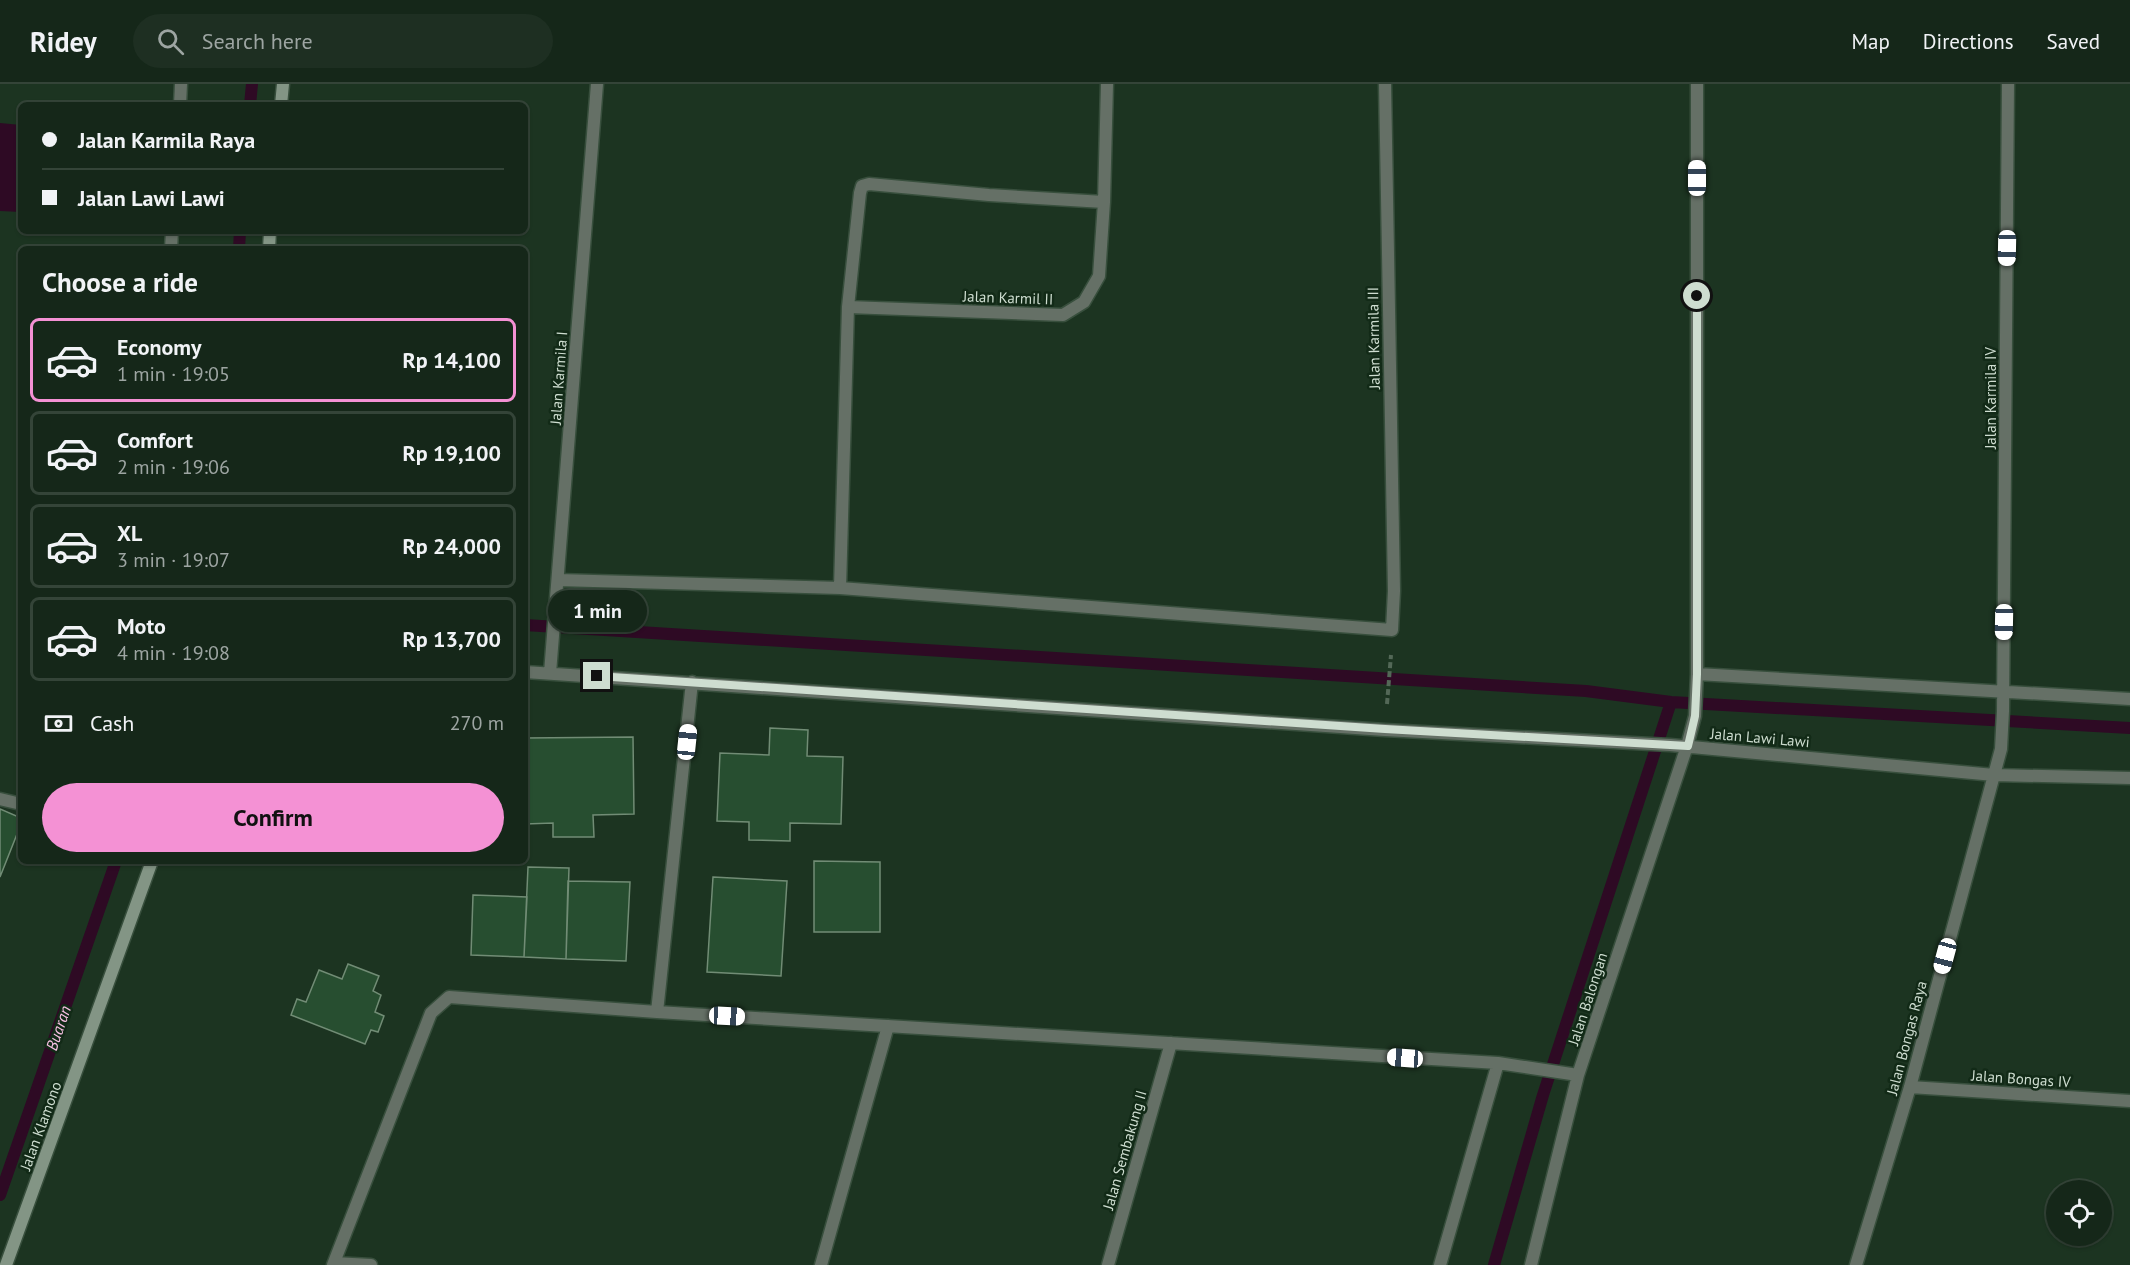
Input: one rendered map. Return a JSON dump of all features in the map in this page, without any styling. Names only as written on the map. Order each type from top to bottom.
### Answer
[{"type":"street","points":[[180,102],[181,84]]},
{"type":"street","points":[[281,102],[283,84]]},
{"type":"street","name":"Jalan Karmila I","points":[[550,673],[597,84]]},
{"type":"street","name":"Jalan Karmil II","points":[[848,307],[1063,315],[1084,302],[1099,276],[1104,202],[1107,84]]},
{"type":"street","name":"Jalan Karmila III","points":[[840,588],[1392,630],[1394,591],[1385,84]]},
{"type":"street","name":"Jalan Balongan","points":[[1531,1265],[1572,1075],[1688,746],[1695,716],[1697,674],[1697,84]]},
{"type":"street","name":"Jalan Karmila IV","points":[[2001,749],[2008,84]]},
{"type":"street","points":[[558,580],[840,588],[848,307],[862,186],[869,184],[989,195],[1104,202]]},
{"type":"street","name":"Jalan Lawi Lawi","points":[[528,672],[1373,729],[1688,746],[1994,775],[2130,778]]},
{"type":"street","points":[[1697,674],[2130,699]]},
{"type":"street","points":[[657,1012],[692,682]]},
{"type":"street","name":"Jalan Bongas Raya","points":[[1856,1265],[1910,1087],[2001,749]]},
{"type":"street","points":[[0,799],[18,803]]},
{"type":"street","name":"Jalan Klamono","points":[[6,1265],[151,864]]},
{"type":"street","points":[[371,1265],[334,1264],[431,1014],[450,997],[657,1012],[1498,1063],[1572,1075]]},
{"type":"street","points":[[821,1265],[888,1026]]},
{"type":"street","name":"Jalan Sembakung II","points":[[1108,1265],[1171,1043]]},
{"type":"street","points":[[1440,1265],[1498,1063]]},
{"type":"street","name":"Jalan Bongas IV","points":[[1910,1087],[2130,1101]]},
{"type":"path","points":[[1388,695],[1390,659]]},
{"type":"shaded area","points":[[0,123],[18,125],[18,212],[0,211]]},
{"type":"building","points":[[770,728],[808,730],[807,756],[843,757],[841,824],[790,823],[790,841],[749,840],[749,822],[717,821],[720,753],[769,755]]},
{"type":"building","points":[[633,737],[634,814],[593,815],[594,837],[553,837],[553,823],[528,824],[528,738]]},
{"type":"building","points":[[0,809],[18,817],[18,832],[0,877]]},
{"type":"building","points":[[814,861],[880,862],[880,932],[814,932]]},
{"type":"building","points":[[528,867],[569,868],[566,959],[524,957]]},
{"type":"building","points":[[713,877],[787,881],[781,976],[707,972]]},
{"type":"building","points":[[568,881],[630,882],[626,961],[566,959]]},
{"type":"building","points":[[473,895],[527,897],[524,957],[471,955]]},
{"type":"building","points":[[348,964],[379,976],[373,991],[381,995],[375,1012],[384,1016],[378,1032],[371,1030],[365,1044],[291,1015],[297,999],[306,1002],[319,970],[342,979]]},
{"type":"waterway","name":"Buaran","points":[[250,102],[252,84]]},
{"type":"waterway","name":"Buaran","points":[[239,246],[240,234]]},
{"type":"waterway","points":[[528,625],[1586,691],[1671,702],[2130,728]]},
{"type":"waterway","points":[[1494,1265],[1543,1095],[1671,702]]},
{"type":"waterway","name":"Buaran","points":[[0,1195],[115,864]]},
{"type":"route","points":[[597,676],[1385,729],[1688,746],[1695,716],[1697,674],[1697,296]]}]
